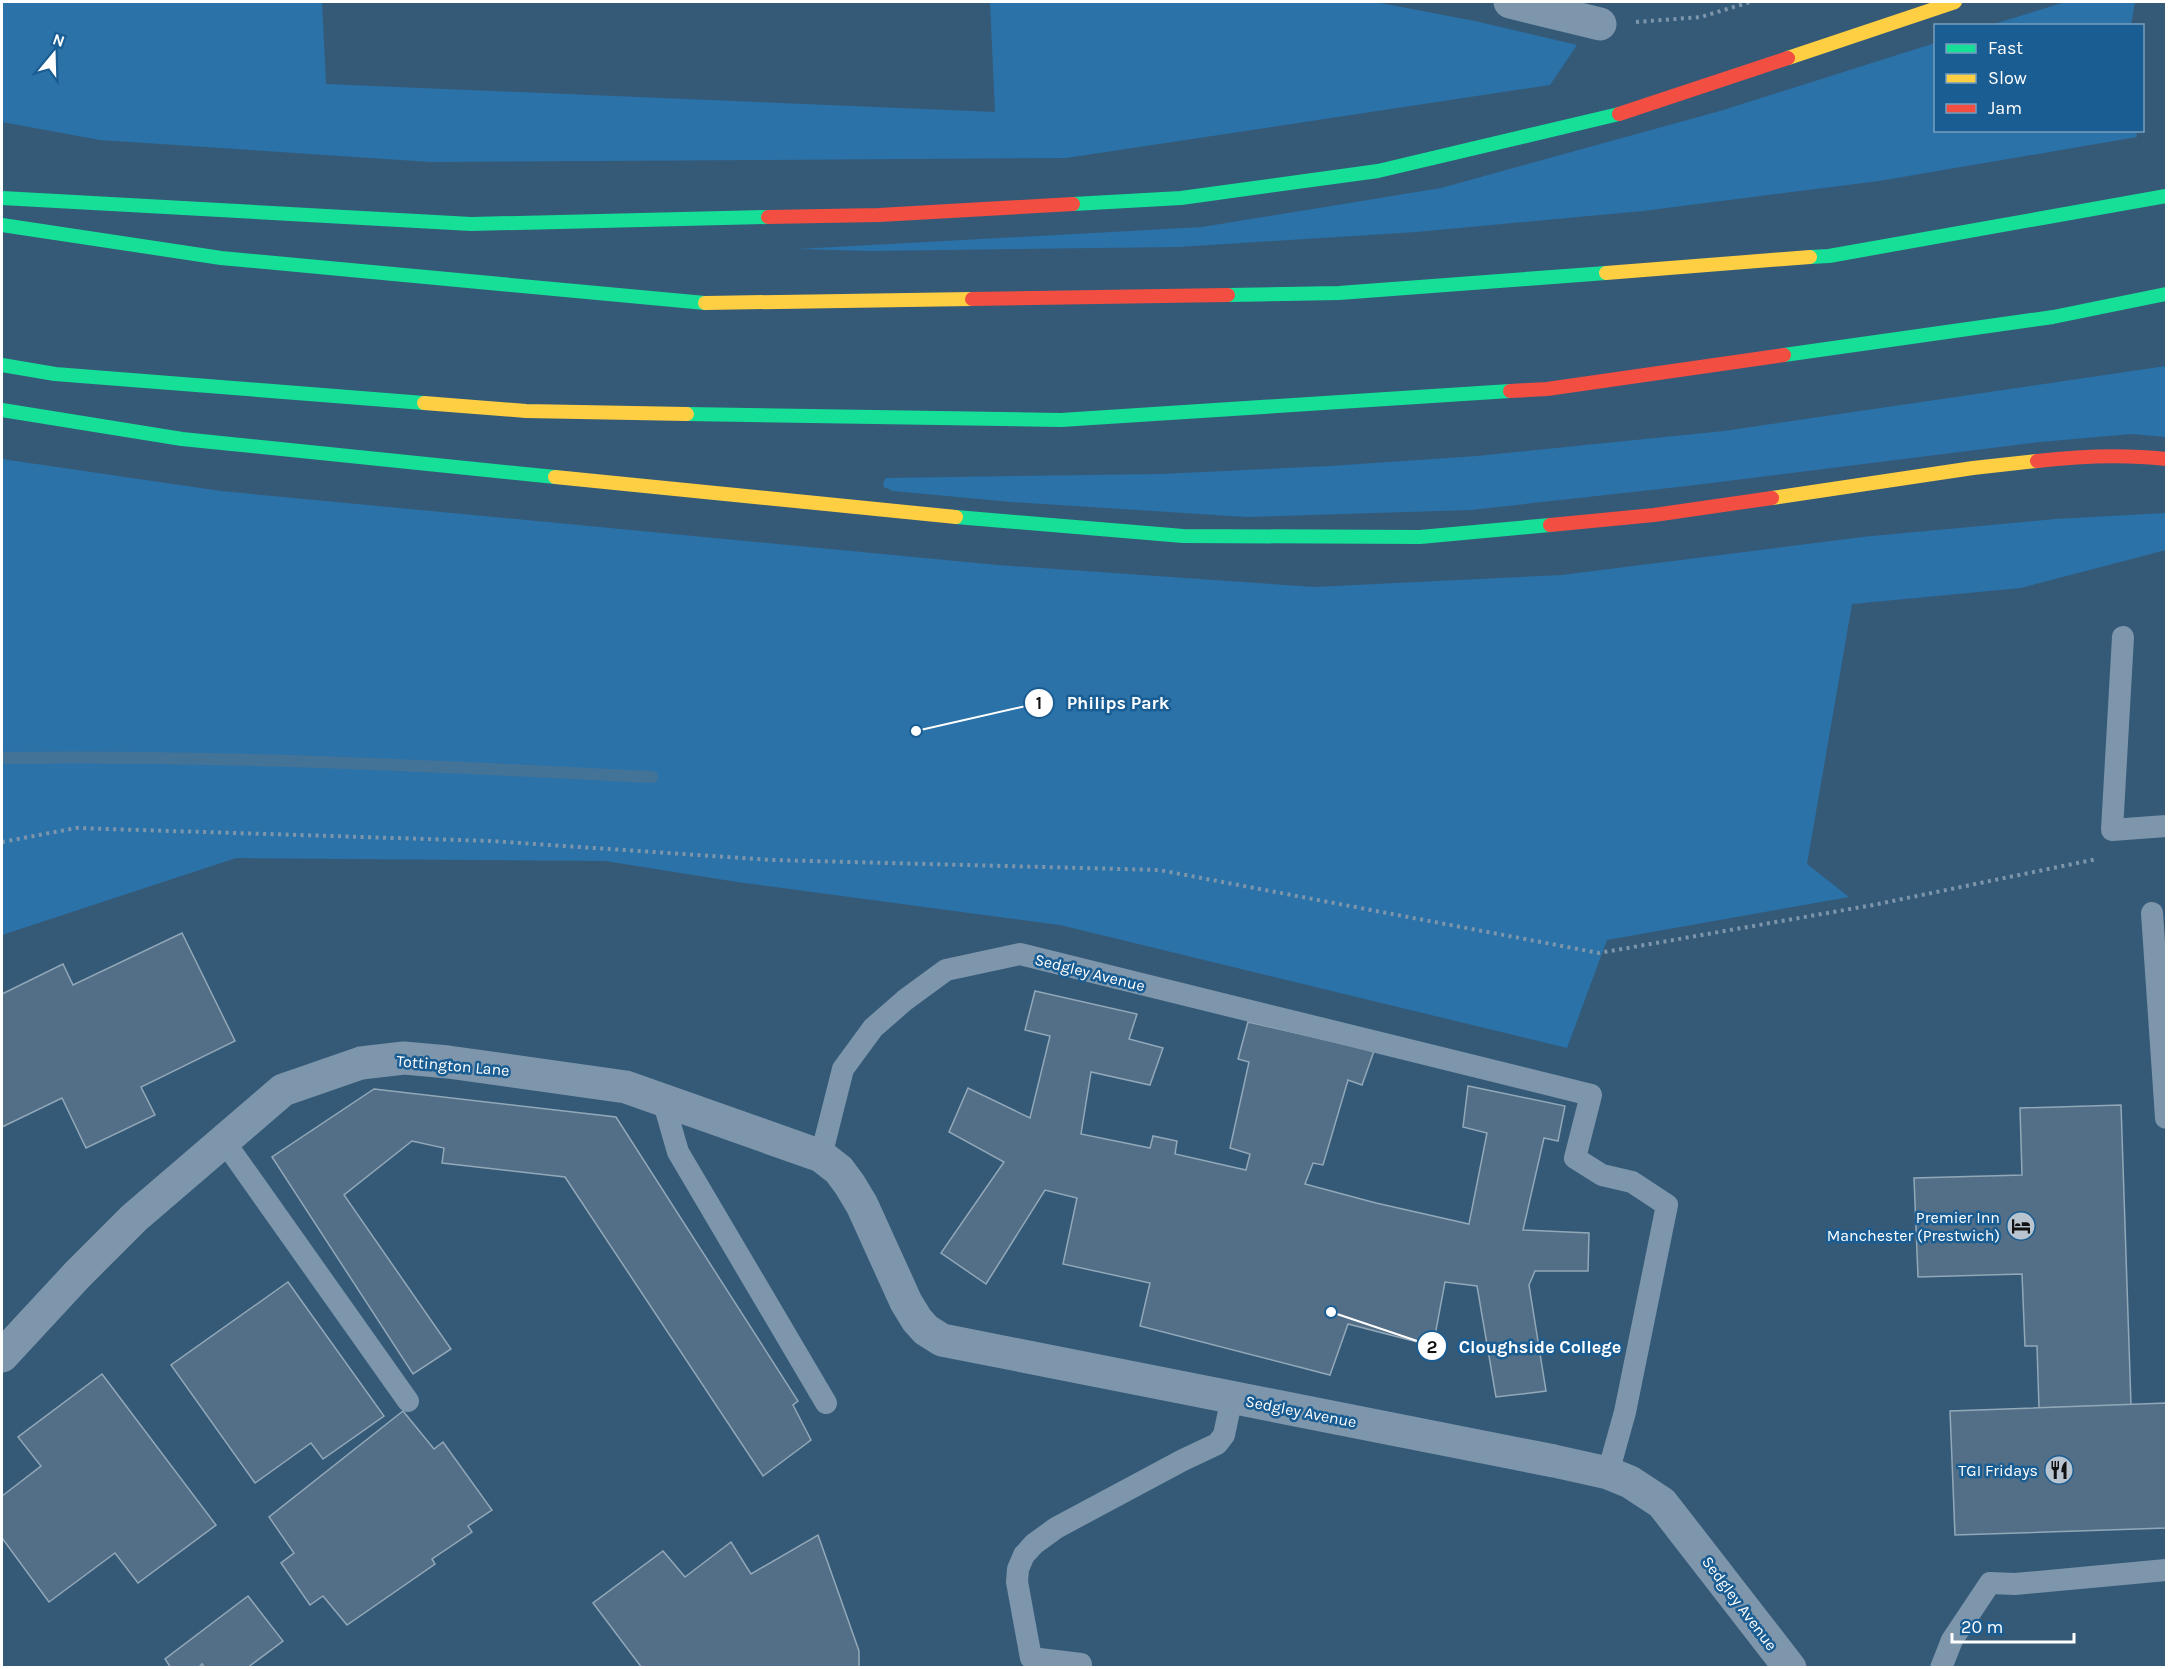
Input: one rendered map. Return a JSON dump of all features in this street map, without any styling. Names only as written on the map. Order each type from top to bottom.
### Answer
[{"type":"highway","points":[[2,198],[471,224],[879,215],[1181,198],[1378,171],[1606,118],[1955,2]]},
{"type":"highway","points":[[2,225],[221,258],[721,303],[1339,293],[1829,256],[2166,196]]},
{"type":"highway","points":[[2,365],[55,374],[526,411],[1061,420],[1547,389],[2054,317],[2166,294]]},
{"type":"highway","points":[[2,410],[182,439],[833,506],[1183,536],[1420,537],[1654,515],[1973,468],[2084,456],[2138,456],[2166,459]]},
{"type":"highway","points":[[2084,456],[2135,470]]},
{"type":"street","points":[[1510,2],[1600,24]]},
{"type":"street","name":"Tottington Lane","points":[[2,1356],[134,1218],[283,1090],[361,1063],[404,1058],[615,1085],[821,1156]]},
{"type":"street","name":"Sedgley Avenue","points":[[821,1156],[838,1170],[856,1195],[906,1302],[917,1320],[926,1330],[942,1340],[1608,1473],[1630,1482],[1662,1503],[1790,1668]]},
{"type":"lane","points":[[2123,637],[2112,830],[2166,826]]},
{"type":"lane","points":[[2152,913],[2166,1118]]},
{"type":"lane","name":"Sedgley Avenue","points":[[821,1156],[843,1069],[873,1028],[905,1000],[946,970],[1020,954],[1591,1095],[1575,1158],[1602,1174],[1632,1182],[1667,1205],[1625,1412],[1608,1473]]},
{"type":"lane","points":[[663,1100],[678,1152],[826,1403]]},
{"type":"lane","points":[[224,1141],[408,1401]]},
{"type":"lane","points":[[1081,1664],[1030,1663],[1017,1582],[1018,1569],[1024,1555],[1034,1544],[1056,1528],[1217,1444],[1224,1435],[1232,1397]]},
{"type":"lane","points":[[1941,1668],[1952,1640],[1990,1582],[2015,1584],[2166,1570]]},
{"type":"path","points":[[1600,24],[1701,17],[1750,2]]},
{"type":"path","points":[[2,842],[76,828],[490,841],[773,860],[1159,870],[1599,953],[1873,905],[2102,858]]},
{"type":"shaded area","points":[[2,2],[322,2],[326,84],[995,112],[990,2],[1375,2],[1475,21],[1577,45],[1550,85],[1066,158],[431,162],[100,140],[2,122]]},
{"type":"shaded area","points":[[2065,2],[2135,2],[2131,24],[1994,24]]},
{"type":"shaded area","points":[[1934,43],[1934,132],[2136,132],[2137,137],[1879,181],[1643,211],[1416,232],[1178,247],[871,251],[798,249],[1202,227],[1441,188],[1720,111]]},
{"type":"shaded area","points":[[2166,366],[2166,437],[2131,434],[2040,442],[1687,486],[1471,510],[1247,517],[1011,502],[893,491],[884,487],[883,483],[886,478],[1161,474],[1477,456],[1724,431]]},
{"type":"shaded area","points":[[2,459],[221,491],[998,565],[1314,587],[1562,575],[1862,537],[2055,519],[2166,513],[2166,550],[2021,588],[1852,604],[1807,864],[1849,897],[1607,940],[1567,1048],[1060,925],[737,882],[605,861],[236,858],[2,935]]},
{"type":"building","points":[[182,933],[235,1041],[141,1087],[155,1115],[86,1148],[62,1098],[2,1127],[2,994],[63,964],[73,985]]},
{"type":"building","points":[[1035,991],[1137,1014],[1129,1039],[1163,1048],[1150,1085],[1091,1072],[1081,1134],[1150,1148],[1153,1136],[1177,1141],[1175,1154],[1246,1170],[1250,1154],[1230,1148],[1249,1062],[1238,1059],[1248,1022],[1374,1051],[1362,1085],[1348,1080],[1323,1165],[1313,1163],[1305,1184],[1469,1224],[1487,1133],[1463,1127],[1468,1086],[1565,1106],[1558,1141],[1544,1138],[1523,1230],[1589,1233],[1588,1271],[1535,1271],[1529,1285],[1546,1391],[1496,1397],[1477,1286],[1445,1282],[1433,1346],[1348,1324],[1330,1375],[1140,1326],[1150,1283],[1063,1264],[1077,1198],[1045,1190],[986,1284],[941,1253],[1004,1162],[949,1132],[968,1088],[1030,1118],[1050,1036],[1025,1030]]},
{"type":"building","points":[[374,1089],[616,1117],[798,1401],[793,1405],[811,1440],[763,1476],[565,1177],[442,1163],[444,1148],[412,1141],[344,1195],[451,1349],[413,1374],[272,1157]]},
{"type":"building","name":"Premier Inn Manchester (Prestwich)","points":[[2121,1105],[2131,1405],[2039,1408],[2037,1346],[2025,1346],[2022,1274],[1918,1277],[1914,1178],[2022,1175],[2020,1108]]},
{"type":"building","points":[[288,1282],[384,1416],[323,1459],[311,1443],[255,1483],[171,1365]]},
{"type":"building","points":[[102,1374],[216,1525],[138,1583],[115,1553],[49,1602],[2,1538],[2,1496],[41,1466],[18,1437]]},
{"type":"building","name":"TGI Fridays","points":[[2166,1403],[2166,1528],[1955,1535],[1950,1411]]},
{"type":"building","points":[[403,1411],[434,1449],[443,1442],[492,1510],[468,1526],[472,1532],[432,1559],[435,1564],[347,1625],[323,1596],[310,1605],[281,1563],[294,1553],[269,1517]]},
{"type":"building","points":[[818,1535],[859,1651],[859,1668],[642,1668],[593,1603],[663,1551],[685,1577],[731,1542],[751,1574]]},
{"type":"building","points":[[248,1596],[283,1641],[247,1668],[205,1668],[202,1664],[198,1668],[171,1668],[165,1659]]},
{"type":"waterway","points":[[2,758],[246,760],[652,777]]},
{"type":"traffic: fast","points":[[1073,204],[1181,198],[1378,171],[1619,114]]},
{"type":"traffic: fast","points":[[1810,257],[1829,256],[2166,196]]},
{"type":"traffic: fast","points":[[2,198],[471,224],[768,217]]},
{"type":"traffic: fast","points":[[2,225],[221,258],[705,303]]},
{"type":"traffic: fast","points":[[1228,295],[1339,293],[1606,273]]},
{"type":"traffic: fast","points":[[1784,355],[2053,317],[2166,294]]},
{"type":"traffic: fast","points":[[2,365],[55,374],[424,403]]},
{"type":"traffic: fast","points":[[687,414],[1061,420],[1510,391]]},
{"type":"traffic: fast","points":[[2,410],[182,439],[555,477]]},
{"type":"traffic: fast","points":[[956,517],[1183,536],[1420,537],[1550,525]]},
{"type":"traffic: slow","points":[[1788,58],[1955,2]]},
{"type":"traffic: slow","points":[[1606,273],[1810,257]]},
{"type":"traffic: slow","points":[[705,303],[972,299]]},
{"type":"traffic: slow","points":[[424,403],[526,411],[687,414]]},
{"type":"traffic: slow","points":[[1772,498],[1973,468],[2037,461]]},
{"type":"traffic: slow","points":[[555,477],[956,517]]},
{"type":"traffic: jam","points":[[1619,114],[1788,58]]},
{"type":"traffic: jam","points":[[768,217],[879,215],[1073,204]]},
{"type":"traffic: jam","points":[[972,299],[1228,295]]},
{"type":"traffic: jam","points":[[1510,391],[1547,389],[1784,355]]},
{"type":"traffic: jam","points":[[2037,461],[2101,456],[2166,459]]},
{"type":"traffic: jam","points":[[1550,525],[1654,515],[1772,498]]},
{"type":"place","name":"Philips Park","points":[[916,731]]},
{"type":"place","name":"Premier Inn Manchester (Prestwich)","points":[[2021,1226]]},
{"type":"place","name":"Cloughside College","points":[[1331,1312]]},
{"type":"place","name":"TGI Fridays","points":[[2059,1470]]}]
